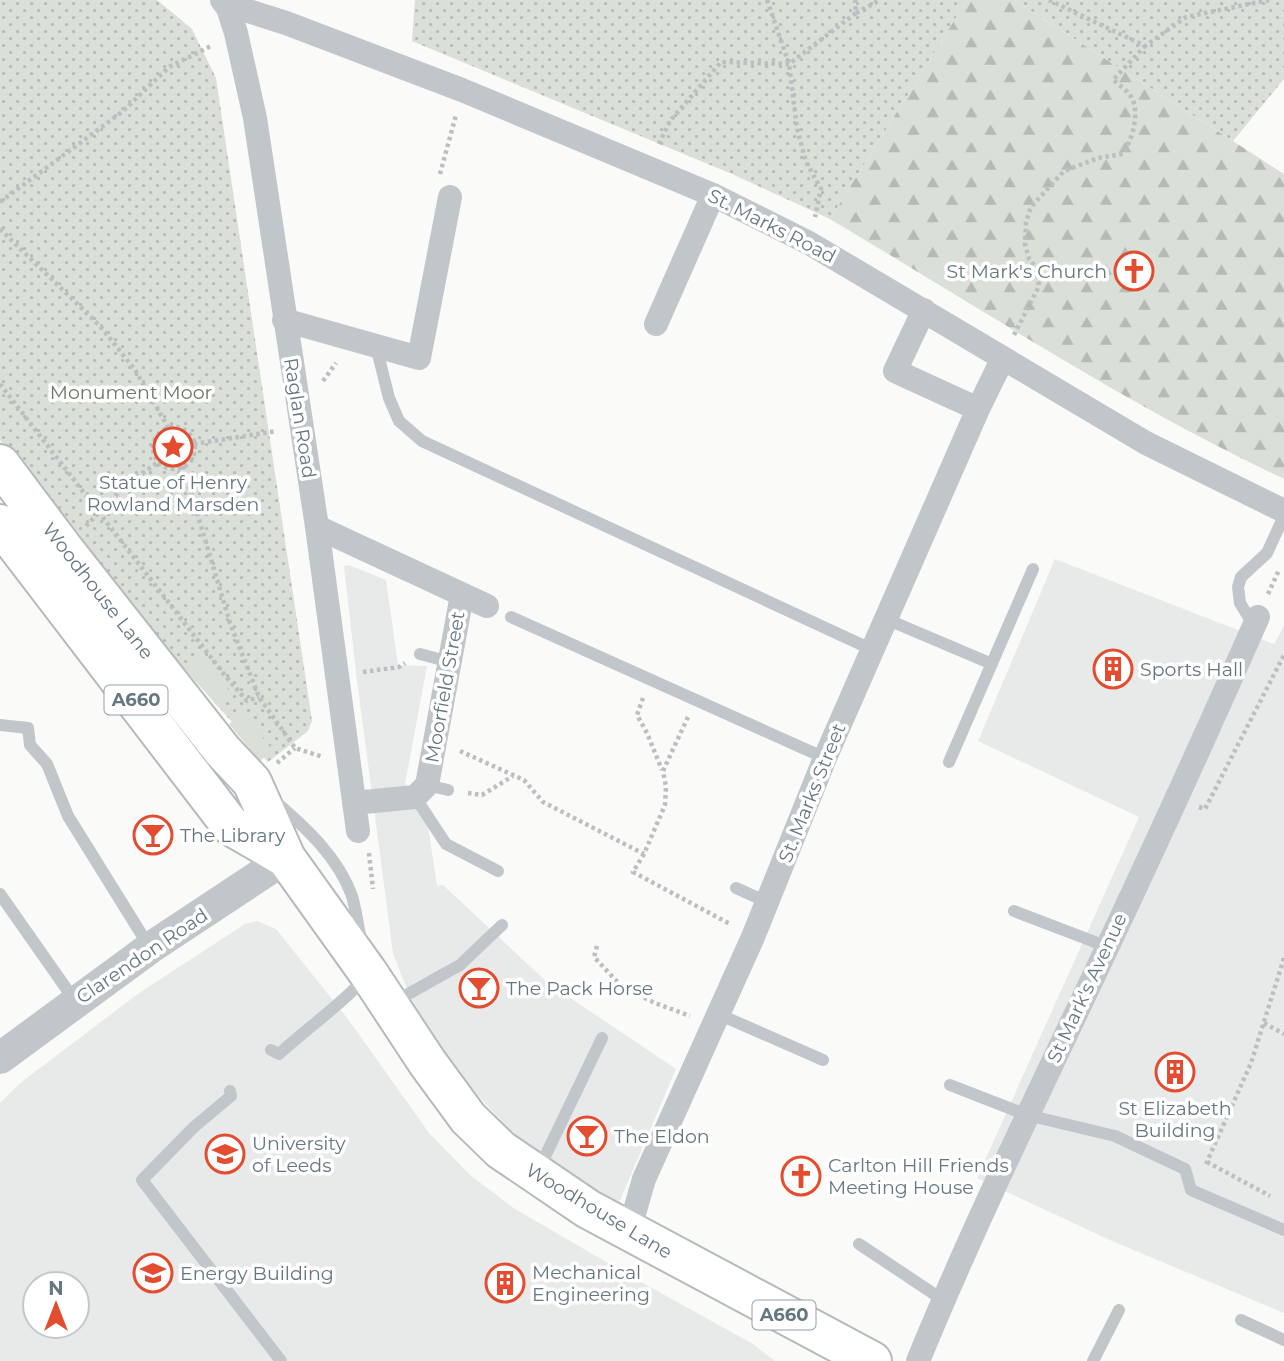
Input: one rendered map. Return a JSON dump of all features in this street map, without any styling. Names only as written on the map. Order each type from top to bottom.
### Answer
[{"type":"highway","name":"Woodhouse Lane","points":[[0,464],[236,767],[252,782],[286,858],[468,1118],[500,1150],[588,1209],[872,1361]]},
{"type":"highway","name":"Woodhouse Lane","points":[[0,524],[231,825],[286,858]]},
{"type":"street","name":"Raglan Road","points":[[225,4],[236,33],[255,118],[317,527],[358,831]]},
{"type":"street","name":"St. Marks Road","points":[[225,4],[286,23],[462,90],[713,195],[809,243],[1146,443],[1284,513]]},
{"type":"street","points":[[656,324],[713,195]]},
{"type":"street","points":[[284,320],[419,358],[450,197]]},
{"type":"street","points":[[924,310],[895,371],[978,409]]},
{"type":"street","name":"St. Marks Street","points":[[629,1231],[644,1179],[753,937],[825,758],[978,409],[1003,358]]},
{"type":"street","points":[[317,527],[486,606]]},
{"type":"street","name":"Moorfield Street","points":[[430,791],[462,595]]},
{"type":"street","name":"St Mark's Avenue","points":[[918,1361],[1027,1115],[1108,947],[1256,622]]},
{"type":"street","points":[[354,803],[430,791]]},
{"type":"street","name":"Clarendon Road","points":[[0,1058],[150,948],[286,858]]},
{"type":"lane","points":[[364,343],[399,421],[422,441],[873,650]]},
{"type":"lane","points":[[1256,622],[1240,603],[1238,587],[1241,577],[1267,553],[1284,513]]},
{"type":"lane","points":[[949,762],[1033,569]]},
{"type":"lane","points":[[510,617],[825,758]]},
{"type":"lane","points":[[886,619],[992,664]]},
{"type":"lane","points":[[419,654],[450,662]]},
{"type":"lane","points":[[0,725],[28,728],[30,745],[47,764],[68,816],[150,948]]},
{"type":"lane","points":[[252,782],[312,833],[338,871],[351,895],[379,989]]},
{"type":"lane","points":[[430,791],[446,844],[498,871]]},
{"type":"lane","points":[[736,888],[767,902]]},
{"type":"lane","points":[[0,894],[75,1002]]},
{"type":"lane","points":[[1014,911],[1108,947]]},
{"type":"lane","points":[[271,1050],[279,1054],[309,1026],[352,993],[379,989],[460,965],[502,925]]},
{"type":"lane","points":[[716,1019],[824,1060]]},
{"type":"lane","points":[[536,1176],[602,1038]]},
{"type":"lane","points":[[950,1085],[1027,1115],[1115,1136],[1185,1169],[1191,1190],[1284,1230]]},
{"type":"lane","points":[[230,1091],[231,1096],[194,1127],[142,1180],[281,1361]]},
{"type":"lane","points":[[859,1244],[943,1300]]},
{"type":"lane","points":[[1093,1361],[1119,1310]]},
{"type":"lane","points":[[1241,1320],[1284,1340]]},
{"type":"path","points":[[767,0],[789,64],[797,128],[806,162],[821,189],[809,243]]},
{"type":"path","points":[[855,0],[856,13]]},
{"type":"path","points":[[649,167],[670,121],[721,62],[789,64],[856,13],[880,0]]},
{"type":"path","points":[[1049,0],[1145,46]]},
{"type":"path","points":[[1003,358],[1039,286],[1037,269],[1029,259],[1025,244],[1026,222],[1031,207],[1064,172],[1098,158],[1123,154],[1130,143],[1135,116],[1132,99],[1113,80],[1145,46],[1186,17],[1269,0]]},
{"type":"path","points":[[0,202],[122,112],[169,67],[236,33]]},
{"type":"path","points":[[450,197],[438,179],[462,90]]},
{"type":"path","points":[[0,229],[100,326],[135,370],[168,427]]},
{"type":"path","points":[[300,414],[364,343]]},
{"type":"path","points":[[0,384],[247,701],[259,697]]},
{"type":"path","points":[[168,427],[182,428],[188,432],[194,444],[192,457],[183,466],[170,468],[158,462],[154,456],[156,436],[168,427]]},
{"type":"path","points":[[194,444],[250,436]]},
{"type":"path","points":[[63,548],[125,486],[158,462]]},
{"type":"path","points":[[183,466],[230,623],[259,697],[295,748]]},
{"type":"path","points":[[1256,622],[1284,560]]},
{"type":"path","points":[[338,677],[399,667],[419,654]]},
{"type":"path","points":[[1175,799],[1205,809],[1284,655]]},
{"type":"path","points":[[649,679],[637,715],[648,733],[663,771],[665,805],[634,872],[753,937]]},
{"type":"path","points":[[663,771],[696,700]]},
{"type":"path","points":[[437,741],[524,780],[543,802],[644,854]]},
{"type":"path","points":[[430,791],[482,795],[514,776]]},
{"type":"path","points":[[597,946],[594,957],[623,988],[655,1003],[716,1019]]},
{"type":"path","points":[[1185,1169],[1203,1171],[1208,1161],[1251,1063],[1284,958]]},
{"type":"path","points":[[1264,1023],[1284,1034]]},
{"type":"path","points":[[1208,1161],[1270,1196]]},
{"type":"shaded area","points":[[1055,559],[1274,644],[1284,626],[1284,1313],[1112,1241],[977,1178],[1139,817],[978,741]]},
{"type":"shaded area","points":[[349,565],[386,580],[398,665],[427,666],[405,784],[427,819],[437,886],[443,885],[548,983],[676,1069],[618,1205],[522,1143],[456,1072],[415,1010],[393,953],[356,673],[344,566]]},
{"type":"shaded area","name":"University of Leeds","points":[[257,921],[276,929],[348,1019],[429,1133],[470,1175],[515,1209],[753,1344],[775,1361],[0,1361],[0,1103],[19,1084],[139,993],[245,924]]},
{"type":"green space","name":"Monument Moor","points":[[0,0],[157,0],[192,29],[216,78],[312,721],[308,731],[268,762],[171,654],[0,440]]},
{"type":"green space","points":[[415,0],[967,0],[830,219],[732,174],[412,41]]},
{"type":"green space","points":[[967,0],[1014,0],[1284,174],[1284,479],[1111,388],[830,219]]},
{"type":"green space","points":[[1014,0],[1284,0],[1284,79],[1233,141]]},
{"type":"green space","points":[[201,656],[233,695],[218,707],[186,668]]},
{"type":"green space","points":[[242,713],[273,750],[260,761],[229,724]]},
{"type":"place","name":"St Mark's Church","points":[[1134,271]]},
{"type":"place","name":"Statue of Henry Rowland Marsden","points":[[173,447]]},
{"type":"place","name":"Sports Hall","points":[[1113,669]]},
{"type":"place","name":"The Library","points":[[153,835]]},
{"type":"place","name":"The Pack Horse","points":[[479,988]]},
{"type":"place","name":"St Elizabeth Building","points":[[1175,1072]]},
{"type":"place","name":"The Eldon","points":[[587,1136]]},
{"type":"place","name":"University of Leeds","points":[[225,1154]]},
{"type":"place","name":"Carlton Hill Friends Meeting House","points":[[801,1176]]},
{"type":"place","name":"Energy Building","points":[[153,1273]]},
{"type":"place","name":"Mechanical Engineering","points":[[505,1283]]}]
